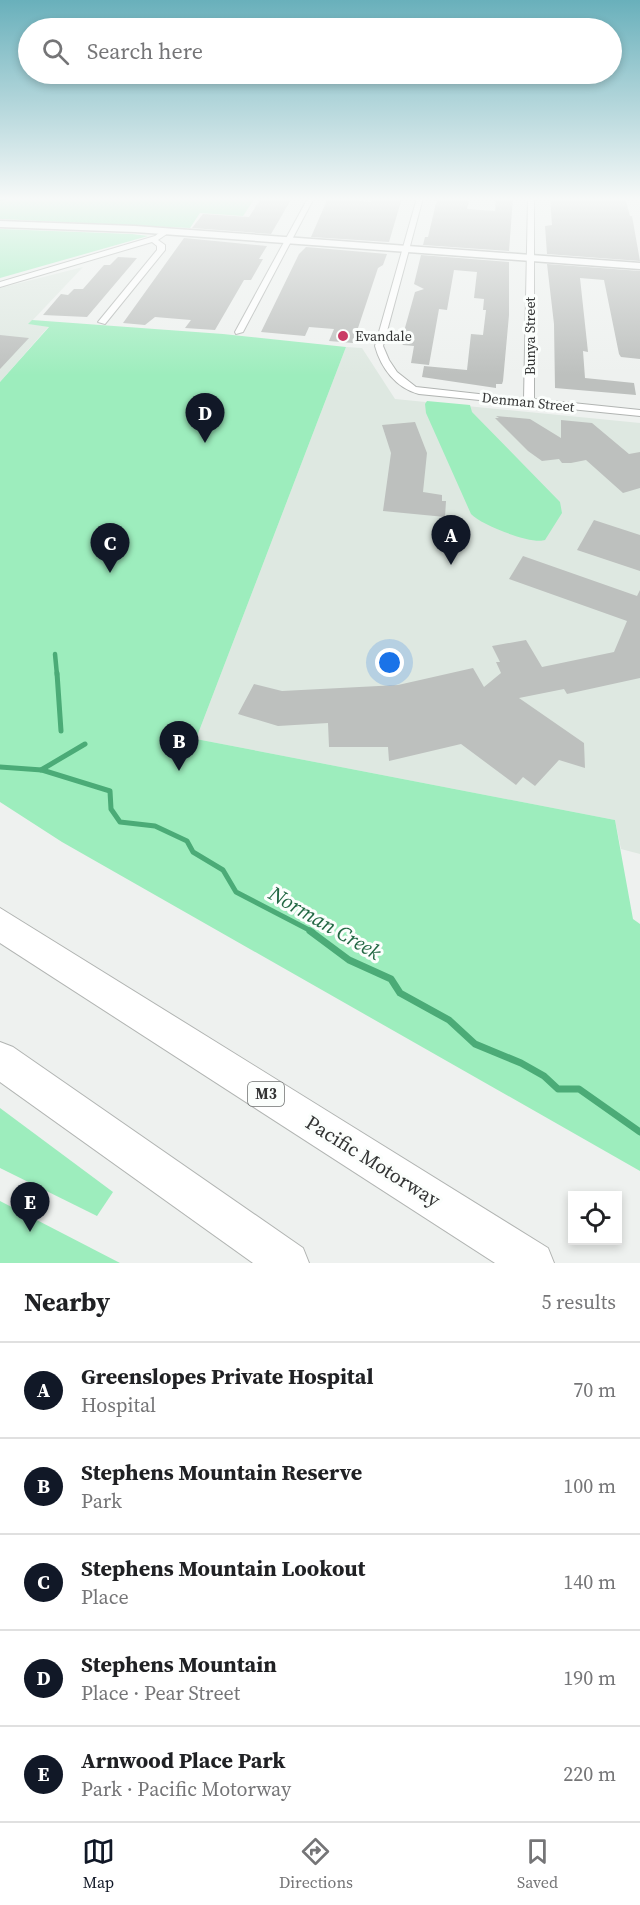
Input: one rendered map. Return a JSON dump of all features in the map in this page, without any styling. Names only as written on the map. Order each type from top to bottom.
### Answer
[{"type":"highway","name":"Pacific Motorway","points":[[0,924],[533,1263]]},
{"type":"highway","points":[[0,1060],[288,1263]]},
{"type":"street","points":[[0,285],[95,257]]},
{"type":"street","points":[[102,322],[154,257]]},
{"type":"street","points":[[238,332],[279,257]]},
{"type":"street","name":"Denman Street","points":[[404,257],[379,346],[403,385],[415,391],[640,413]]},
{"type":"street","points":[[515,257],[640,266]]},
{"type":"street","name":"Bunya Street","points":[[529,402],[530,258]]},
{"type":"shaded area","points":[[83,267],[29,324],[49,326],[0,382],[0,288]]},
{"type":"shaded area","points":[[346,347],[362,348],[395,399],[640,423],[640,854],[621,849],[615,820],[196,739]]},
{"type":"green space","points":[[0,257],[74,257],[0,278]]},
{"type":"green space","points":[[32,320],[223,334],[346,347],[196,739],[615,820],[633,919],[640,924],[640,1171],[62,842],[0,802],[0,382],[49,327],[28,324]]},
{"type":"green space","points":[[427,401],[470,405],[472,412],[560,502],[562,513],[545,540],[529,540],[507,533],[471,514],[426,413]]},
{"type":"green space","points":[[0,1108],[113,1192],[97,1216],[0,1168]]},
{"type":"green space","points":[[0,1201],[120,1263],[0,1263]]},
{"type":"building","points":[[118,257],[137,258],[87,317],[43,315],[61,294],[68,295],[74,289],[83,289],[104,265],[110,265]]},
{"type":"building","points":[[170,257],[260,257],[259,259],[263,259],[251,280],[244,280],[215,330],[185,328],[191,320],[155,317],[145,325],[123,323]]},
{"type":"building","points":[[298,257],[386,257],[383,265],[378,268],[353,343],[329,341],[334,329],[309,327],[305,336],[261,332]]},
{"type":"building","points":[[421,257],[509,262],[509,315],[502,384],[496,384],[496,388],[422,377],[424,366],[467,370],[471,334],[483,335],[486,310],[483,310],[484,299],[474,298],[477,272],[454,270],[447,310],[439,309],[429,365],[411,363],[414,346],[403,345],[401,342],[415,292],[424,289],[414,284]]},
{"type":"building","points":[[586,257],[639,257],[640,261]]},
{"type":"building","points":[[547,264],[640,271],[640,359],[621,357],[619,354],[604,280],[580,278],[588,352],[583,351],[585,378],[634,383],[636,395],[555,388],[554,324]]},
{"type":"building","points":[[0,335],[29,338],[0,369]]},
{"type":"building","points":[[496,416],[530,419],[561,438],[561,420],[592,423],[629,454],[640,452],[640,488],[623,493],[586,460],[571,463],[562,463],[559,459],[542,461],[528,451],[495,418],[499,418]]},
{"type":"building","points":[[415,422],[427,453],[423,492],[442,495],[442,501],[446,501],[445,517],[383,511],[391,453],[382,425]]},
{"type":"building","points":[[594,520],[640,535],[640,571],[577,550]]},
{"type":"building","points":[[523,556],[637,596],[640,590],[640,678],[567,694],[564,689],[519,698],[584,743],[585,768],[559,760],[535,786],[523,777],[516,785],[461,744],[389,761],[388,747],[329,747],[328,723],[278,726],[238,714],[254,684],[282,691],[398,685],[473,668],[484,687],[501,673],[496,662],[500,662],[492,646],[526,640],[542,667],[614,652],[627,621],[509,579]]},
{"type":"waterway","points":[[55,654],[57,675]]},
{"type":"waterway","points":[[57,673],[61,731]]},
{"type":"waterway","points":[[41,770],[85,744]]},
{"type":"waterway","name":"Norman Creek","points":[[0,767],[41,770]]},
{"type":"waterway","name":"Norman Creek","points":[[41,770],[110,791],[111,809],[120,822],[155,826],[187,841],[193,852],[223,870],[236,892],[313,932]]},
{"type":"waterway","name":"Norman Creek","points":[[310,931],[349,960],[391,979],[400,993],[449,1020],[475,1044],[521,1063],[544,1076],[558,1089],[579,1089],[640,1132]]},
{"type":"place","name":"Evandale","points":[[343,336]]},
{"type":"place","name":"Stephens Mountain","points":[[205,443]]},
{"type":"place","name":"Greenslopes Private Hospital","points":[[451,565]]},
{"type":"place","name":"Stephens Mountain Lookout","points":[[110,573]]},
{"type":"place","name":"Stephens Mountain Reserve","points":[[179,771]]},
{"type":"place","name":"Arnwood Place Park","points":[[30,1232]]}]
